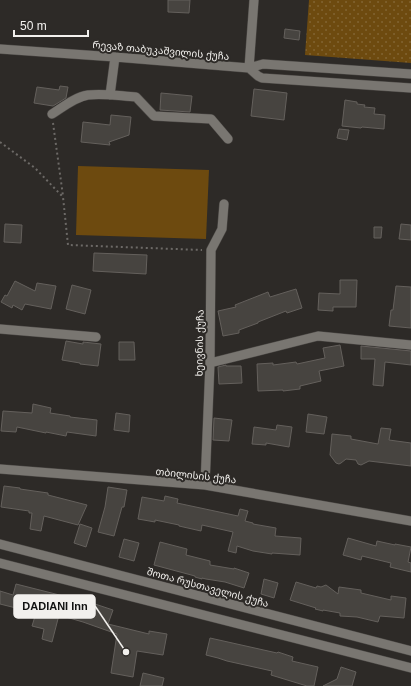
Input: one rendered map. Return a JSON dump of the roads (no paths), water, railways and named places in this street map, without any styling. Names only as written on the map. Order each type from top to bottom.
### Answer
[{"type":"street","points":[[249,68],[254,0]]},
{"type":"street","name":"რევაზ თაბუკაშვილის ქუჩა","points":[[0,49],[249,68],[263,64],[411,74]]},
{"type":"street","points":[[110,95],[115,57]]},
{"type":"street","name":"რევაზ თაბუკაშვილის ქუჩა","points":[[249,68],[262,78],[411,88]]},
{"type":"street","points":[[52,114],[74,101],[87,96],[110,95],[136,97],[154,116],[211,119],[228,139]]},
{"type":"street","name":"ხეივნის ქუჩა","points":[[205,484],[210,363],[211,250],[222,229],[224,204]]},
{"type":"street","points":[[0,329],[96,337]]},
{"type":"street","points":[[210,363],[318,336],[411,345]]},
{"type":"street","name":"თბილისის ქუჩა","points":[[0,469],[205,484],[411,521]]},
{"type":"street","name":"შოთა რუსთაველის ქუჩა","points":[[0,544],[411,651]]},
{"type":"street","points":[[0,563],[411,668]]},
{"type":"place","name":"DADIANI Inn","points":[[126,652]]}]
